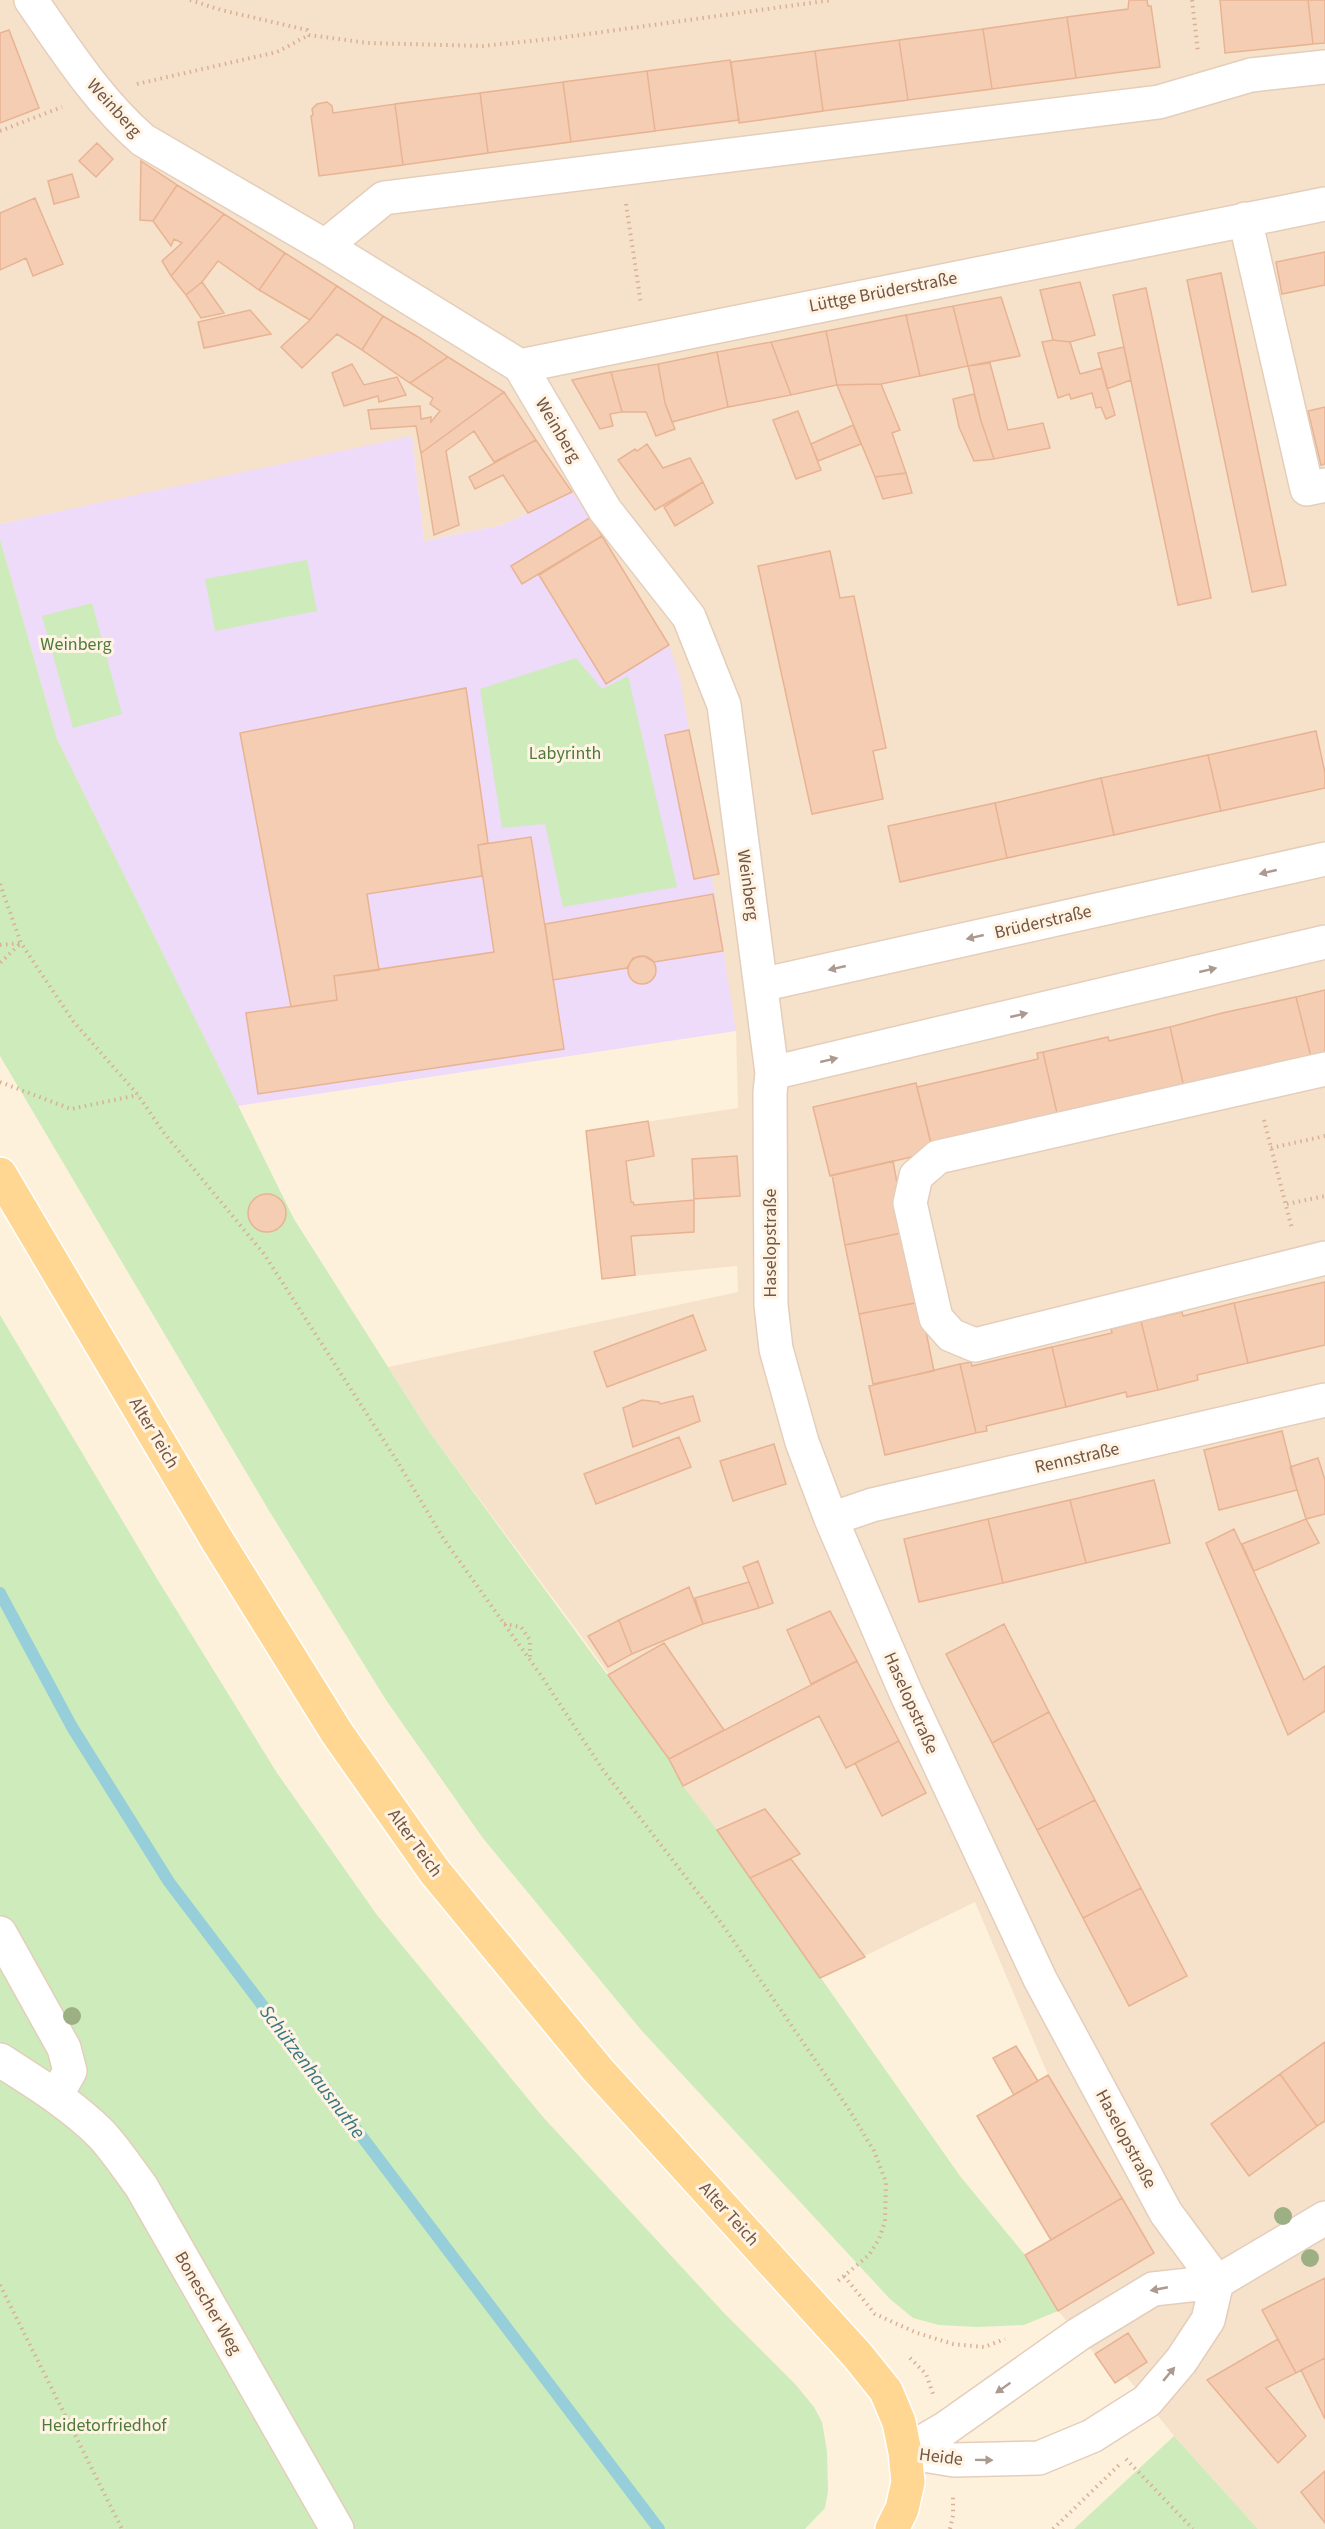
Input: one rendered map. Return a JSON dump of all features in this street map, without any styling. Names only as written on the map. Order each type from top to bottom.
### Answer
[{"type":"main road","name":"Alter Teich","points":[[0,1174],[217,1540],[337,1733],[428,1863],[598,2070],[858,2356],[886,2391],[899,2422],[908,2482],[902,2509],[892,2529]]},
{"type":"street","name":"Weinberg","points":[[32,0],[98,93],[121,121],[143,140],[325,246],[520,366],[605,510],[689,616],[724,705],[772,1073]]},
{"type":"street","points":[[325,246],[384,198],[1159,102],[1251,75],[1325,67]]},
{"type":"street","name":"Lüttge Brüderstraße","points":[[520,366],[1325,204]]},
{"type":"street","points":[[1245,219],[1307,489],[1325,485]]},
{"type":"street","name":"Brüderstraße","points":[[761,984],[1325,859]]},
{"type":"street","points":[[772,1073],[1325,942]]},
{"type":"street","points":[[1312,1262],[975,1345],[951,1335],[936,1318],[910,1203],[916,1176],[938,1157],[1325,1070]]},
{"type":"street","name":"Haselopstraße","points":[[772,1073],[770,1093],[771,1305],[776,1349],[802,1442],[831,1519],[906,1693],[1040,1979],[1166,2213],[1217,2282]]},
{"type":"street","name":"Rennstraße","points":[[831,1519],[872,1505],[1325,1400]]},
{"type":"street","points":[[0,1933],[64,2048],[70,2071],[56,2096]]},
{"type":"street","name":"Bonescher Weg","points":[[0,2060],[56,2096],[103,2136],[141,2186],[337,2529]]},
{"type":"street","name":"Heide","points":[[905,2452],[956,2421],[1079,2334],[1152,2289],[1217,2282],[1325,2218]]},
{"type":"street","name":"Heide","points":[[905,2452],[954,2460],[1039,2458],[1092,2436],[1147,2401],[1181,2361],[1208,2320],[1217,2282]]},
{"type":"path","points":[[190,0],[220,10],[307,30],[309,35]]},
{"type":"path","points":[[0,131],[98,93],[277,51],[309,35],[368,43],[483,46],[559,38],[832,0]]},
{"type":"path","points":[[1192,0],[1202,89]]},
{"type":"path","points":[[621,168],[648,340]]},
{"type":"path","points":[[0,884],[21,943],[73,1021],[138,1095],[164,1133],[264,1254],[397,1461],[443,1538],[530,1660],[603,1770],[722,1924],[848,2108],[874,2151],[886,2182],[885,2221],[879,2239],[869,2255],[810,2305]]},
{"type":"path","points":[[0,945],[21,943]]},
{"type":"path","points":[[0,963],[21,943]]},
{"type":"path","points":[[0,1082],[71,1109],[138,1095]]},
{"type":"path","points":[[1254,1086],[1287,1204],[1312,1262]]},
{"type":"path","points":[[1271,1148],[1325,1136]]},
{"type":"path","points":[[1287,1204],[1325,1196]]},
{"type":"path","points":[[504,1623],[521,1627],[530,1640],[530,1660]]},
{"type":"path","points":[[844,2276],[874,2314],[917,2333],[953,2344],[984,2347],[1008,2337]]},
{"type":"path","points":[[0,2285],[122,2529]]},
{"type":"path","points":[[1126,2459],[1193,2529]]},
{"type":"shaded area","points":[[0,0],[1325,0],[1325,2529],[1258,2529],[1174,2436],[1126,2376],[1115,2383],[1095,2354],[1058,2311],[1154,2253],[1048,2075],[975,1902],[820,1978],[683,1786],[669,1759],[579,1633],[428,1430],[388,1367],[738,1292],[737,1266],[602,1279],[586,1131],[738,1108],[736,1031],[528,513],[502,525],[424,541],[412,437],[0,524]]},
{"type":"shaded area","points":[[412,436],[424,541],[502,525],[572,492],[591,517],[669,645],[680,679],[689,730],[736,1031],[238,1106],[57,739],[0,539],[0,524]]},
{"type":"green space","points":[[0,539],[57,739],[294,1219],[428,1430],[669,1759],[683,1786],[717,1830],[960,2176],[1025,2255],[1058,2311],[1024,2325],[977,2327],[939,2325],[913,2318],[890,2299],[642,2031],[482,1837],[386,1700],[268,1509],[0,1056]]},
{"type":"green space","points":[[307,560],[317,611],[215,631],[205,579]]},
{"type":"green space","name":"Weinberg","points":[[92,603],[122,714],[73,728],[42,616]]},
{"type":"green space","name":"Labyrinth","points":[[576,658],[602,689],[628,676],[677,887],[563,907],[545,824],[502,828],[480,689]]},
{"type":"green space","name":"Heidetorfriedhof","points":[[0,1315],[156,1577],[277,1773],[377,1915],[543,2117],[725,2314],[796,2385],[814,2407],[822,2422],[827,2451],[828,2491],[825,2508],[805,2529],[0,2529]]},
{"type":"green space","points":[[1174,2436],[1258,2529],[1074,2529]]},
{"type":"building","points":[[1129,0],[1147,0],[1148,6],[1151,6],[1160,67],[1076,78],[1067,17],[1128,9]]},
{"type":"building","points":[[1220,0],[1308,0],[1313,44],[1225,53]]},
{"type":"building","points":[[1308,0],[1325,0],[1325,43],[1313,44]]},
{"type":"building","points":[[1067,17],[1076,78],[992,89],[983,29]]},
{"type":"building","points":[[983,29],[992,89],[908,100],[899,40]]},
{"type":"building","points":[[9,30],[39,108],[0,123],[0,33]]},
{"type":"building","points":[[899,40],[908,100],[823,111],[815,51]]},
{"type":"building","points":[[815,51],[823,111],[739,123],[731,62]]},
{"type":"building","points":[[730,60],[739,120],[655,131],[647,71]]},
{"type":"building","points":[[647,71],[655,131],[571,142],[563,82]]},
{"type":"building","points":[[563,82],[571,142],[488,153],[480,93]]},
{"type":"building","points":[[480,93],[488,153],[403,165],[395,104]]},
{"type":"building","points":[[327,102],[332,106],[333,113],[395,104],[403,165],[319,176],[311,116],[313,115],[312,109],[317,104]]},
{"type":"building","points":[[97,143],[113,159],[96,177],[79,161]]},
{"type":"building","points":[[141,161],[177,185],[153,221],[140,220]]},
{"type":"building","points":[[72,174],[79,197],[54,204],[48,181]]},
{"type":"building","points":[[177,185],[224,214],[171,276],[162,261],[182,243],[174,239],[171,246],[153,221]]},
{"type":"building","points":[[35,198],[63,264],[33,276],[26,258],[0,270],[0,213]]},
{"type":"building","points":[[224,214],[285,253],[259,290],[218,261],[202,282],[186,295],[171,276]]},
{"type":"building","points":[[1325,252],[1325,285],[1282,294],[1276,262]]},
{"type":"building","points":[[285,253],[337,286],[310,320],[259,290]]},
{"type":"building","points":[[1221,273],[1286,585],[1252,592],[1187,280]]},
{"type":"building","points":[[202,282],[224,313],[201,318],[186,295]]},
{"type":"building","points":[[1080,282],[1095,335],[1070,342],[1053,340],[1040,290]]},
{"type":"building","points":[[337,286],[383,316],[362,350],[337,334],[302,368],[281,347],[310,320]]},
{"type":"building","points":[[1146,288],[1211,598],[1178,605],[1113,295]]},
{"type":"building","points":[[1001,297],[1020,356],[968,366],[953,306]]},
{"type":"building","points":[[953,306],[968,366],[920,376],[906,315]]},
{"type":"building","points":[[250,310],[271,334],[204,348],[198,322]]},
{"type":"building","points":[[906,315],[920,376],[881,384],[837,385],[826,331]]},
{"type":"building","points":[[383,316],[448,357],[410,383],[362,350]]},
{"type":"building","points":[[826,331],[837,385],[791,395],[771,342]]},
{"type":"building","points":[[1053,340],[1070,342],[1080,374],[1102,368],[1115,415],[1106,419],[1101,407],[1096,408],[1092,393],[1071,399],[1069,394],[1058,398],[1042,342]]},
{"type":"building","points":[[771,342],[791,395],[728,407],[717,352]]},
{"type":"building","points":[[1124,347],[1131,380],[1107,389],[1098,353]]},
{"type":"building","points":[[717,352],[728,407],[672,422],[665,403],[658,364]]},
{"type":"building","points":[[448,357],[504,392],[421,453],[416,426],[371,429],[368,410],[420,406],[421,419],[431,417],[431,422],[440,411],[430,404],[433,398],[410,383]]},
{"type":"building","points":[[990,363],[1008,430],[1043,423],[1050,448],[994,459],[981,421],[968,366]]},
{"type":"building","points":[[352,364],[364,385],[397,377],[406,395],[379,402],[378,396],[344,406],[332,373]]},
{"type":"building","points":[[658,364],[665,403],[675,429],[656,436],[646,412],[622,412],[611,372]]},
{"type":"building","points":[[611,372],[622,412],[610,414],[613,426],[600,429],[572,380]]},
{"type":"building","points":[[881,384],[900,430],[892,433],[906,473],[875,477],[837,385]]},
{"type":"building","points":[[504,392],[536,440],[494,462],[474,431],[446,451],[459,525],[434,535],[421,453]]},
{"type":"building","points":[[974,394],[994,459],[974,461],[959,427],[953,399]]},
{"type":"building","points":[[1325,407],[1325,464],[1321,465],[1308,411]]},
{"type":"building","points":[[798,411],[821,470],[796,479],[773,420]]},
{"type":"building","points":[[853,425],[861,444],[818,461],[811,444]]},
{"type":"building","points":[[536,440],[572,492],[528,513],[503,475],[475,489],[469,477]]},
{"type":"building","points":[[647,444],[663,468],[690,458],[703,482],[655,510],[618,460]]},
{"type":"building","points":[[906,473],[912,493],[883,499],[875,477]]},
{"type":"building","points":[[703,482],[713,503],[675,526],[664,507]]},
{"type":"building","points":[[591,517],[602,536],[522,584],[511,566]]},
{"type":"building","points":[[602,536],[669,645],[606,684],[539,575]]},
{"type":"building","points":[[830,551],[840,598],[854,596],[886,748],[873,751],[883,799],[812,814],[758,566]]},
{"type":"building","points":[[466,688],[488,843],[478,845],[482,876],[367,894],[379,970],[334,976],[337,1000],[291,1007],[240,733]]},
{"type":"building","points":[[689,730],[719,874],[694,879],[665,735]]},
{"type":"building","points":[[1316,731],[1325,773],[1325,788],[1221,811],[1208,755]]},
{"type":"building","points":[[1208,755],[1221,811],[1114,835],[1101,778]]},
{"type":"building","points":[[1101,778],[1114,835],[1007,858],[995,803]]},
{"type":"building","points":[[995,803],[1007,858],[900,882],[888,826]]},
{"type":"building","points":[[531,837],[564,1049],[258,1094],[246,1013],[337,1000],[334,976],[494,952],[478,845]]},
{"type":"building","points":[[713,894],[723,951],[654,962],[644,956],[633,958],[627,968],[553,980],[545,924]]},
{"type":"building","points":[[642,956],[652,960],[656,970],[652,980],[642,984],[632,980],[628,970],[632,960]]},
{"type":"building","points":[[1325,990],[1325,1054],[1311,1057],[1296,997]]},
{"type":"building","points":[[1296,997],[1311,1057],[1184,1087],[1170,1027]]},
{"type":"building","points":[[1170,1027],[1184,1087],[1059,1122],[1043,1052],[1108,1037],[1109,1041]]},
{"type":"building","points":[[1043,1052],[1059,1122],[932,1147],[917,1087],[1038,1059],[1037,1053]]},
{"type":"building","points":[[916,1083],[933,1152],[830,1176],[813,1107]]},
{"type":"building","points":[[648,1121],[654,1156],[626,1161],[631,1202],[634,1205],[694,1200],[694,1232],[631,1236],[635,1275],[602,1279],[586,1131]]},
{"type":"building","points":[[737,1156],[740,1196],[694,1199],[692,1159]]},
{"type":"building","points":[[893,1161],[906,1232],[845,1245],[832,1175]]},
{"type":"building","points":[[267,1194],[281,1199],[286,1213],[281,1227],[267,1232],[253,1227],[248,1213],[253,1199]]},
{"type":"building","points":[[906,1232],[920,1302],[859,1314],[845,1245]]},
{"type":"building","points":[[1325,1282],[1325,1345],[1248,1363],[1234,1303]]},
{"type":"building","points":[[920,1302],[934,1371],[873,1384],[859,1314]]},
{"type":"building","points":[[1234,1303],[1248,1363],[1197,1375],[1198,1380],[1158,1390],[1141,1321],[1182,1312],[1183,1316]]},
{"type":"building","points":[[693,1315],[706,1350],[607,1387],[594,1352]]},
{"type":"building","points":[[1141,1321],[1158,1390],[1127,1397],[1126,1392],[1066,1407],[1052,1347],[1112,1333],[1111,1329]]},
{"type":"building","points":[[1052,1347],[1066,1407],[986,1426],[987,1431],[976,1433],[960,1364],[971,1362],[972,1366]]},
{"type":"building","points":[[960,1364],[976,1433],[885,1455],[869,1386]]},
{"type":"building","points":[[693,1396],[700,1421],[633,1447],[623,1408],[642,1400],[660,1404]]},
{"type":"building","points":[[1282,1431],[1297,1490],[1219,1510],[1204,1450]]},
{"type":"building","points":[[679,1437],[691,1467],[596,1504],[584,1474]]},
{"type":"building","points":[[774,1444],[786,1484],[733,1501],[720,1461]]},
{"type":"building","points":[[1318,1458],[1325,1480],[1325,1514],[1306,1519],[1290,1467]]},
{"type":"building","points":[[1154,1480],[1170,1543],[1086,1563],[1070,1500]]},
{"type":"building","points":[[1070,1500],[1086,1563],[1003,1583],[988,1519]]},
{"type":"building","points":[[988,1519],[1003,1583],[919,1602],[904,1539]]},
{"type":"building","points":[[1306,1519],[1319,1543],[1254,1571],[1242,1544]]},
{"type":"building","points":[[1234,1529],[1304,1680],[1325,1666],[1325,1711],[1288,1735],[1206,1543]]},
{"type":"building","points":[[758,1561],[773,1603],[759,1608],[743,1567]]},
{"type":"building","points":[[749,1582],[759,1608],[703,1624],[695,1598]]},
{"type":"building","points":[[689,1587],[703,1624],[632,1654],[619,1620]]},
{"type":"building","points":[[830,1611],[857,1661],[811,1684],[787,1630]]},
{"type":"building","points":[[619,1620],[632,1654],[608,1667],[588,1636]]},
{"type":"building","points":[[1004,1624],[1049,1712],[992,1743],[946,1654]]},
{"type":"building","points":[[664,1643],[724,1730],[669,1759],[608,1675]]},
{"type":"building","points":[[857,1661],[899,1741],[846,1768],[819,1716],[683,1786],[669,1759]]},
{"type":"building","points":[[1049,1712],[1095,1800],[1037,1830],[992,1743]]},
{"type":"building","points":[[899,1741],[926,1793],[882,1816],[855,1763]]},
{"type":"building","points":[[1095,1800],[1141,1888],[1083,1918],[1037,1830]]},
{"type":"building","points":[[765,1809],[800,1854],[750,1878],[717,1830]]},
{"type":"building","points":[[791,1859],[865,1957],[820,1978],[750,1878]]},
{"type":"building","points":[[1141,1888],[1187,1976],[1129,2006],[1083,1918]]},
{"type":"building","points":[[1325,2042],[1325,2121],[1317,2126],[1280,2074]]},
{"type":"building","points":[[1016,2046],[1038,2081],[1014,2095],[993,2058]]},
{"type":"building","points":[[1280,2074],[1317,2126],[1249,2176],[1211,2124]]},
{"type":"building","points":[[1048,2075],[1122,2198],[1051,2240],[977,2116]]},
{"type":"building","points":[[1122,2198],[1154,2253],[1058,2311],[1025,2255]]},
{"type":"building","points":[[1325,2278],[1325,2358],[1296,2373],[1262,2310]]},
{"type":"building","points":[[1128,2333],[1147,2362],[1115,2383],[1095,2354]]},
{"type":"building","points":[[1278,2339],[1296,2373],[1266,2388],[1306,2436],[1278,2463],[1207,2380]]},
{"type":"building","points":[[1325,2358],[1325,2419],[1301,2370]]},
{"type":"building","points":[[1325,2471],[1325,2523],[1301,2492]]},
{"type":"waterway","name":"Schützenhausnuthe","points":[[0,1593],[72,1727],[169,1882],[659,2529]]}]
